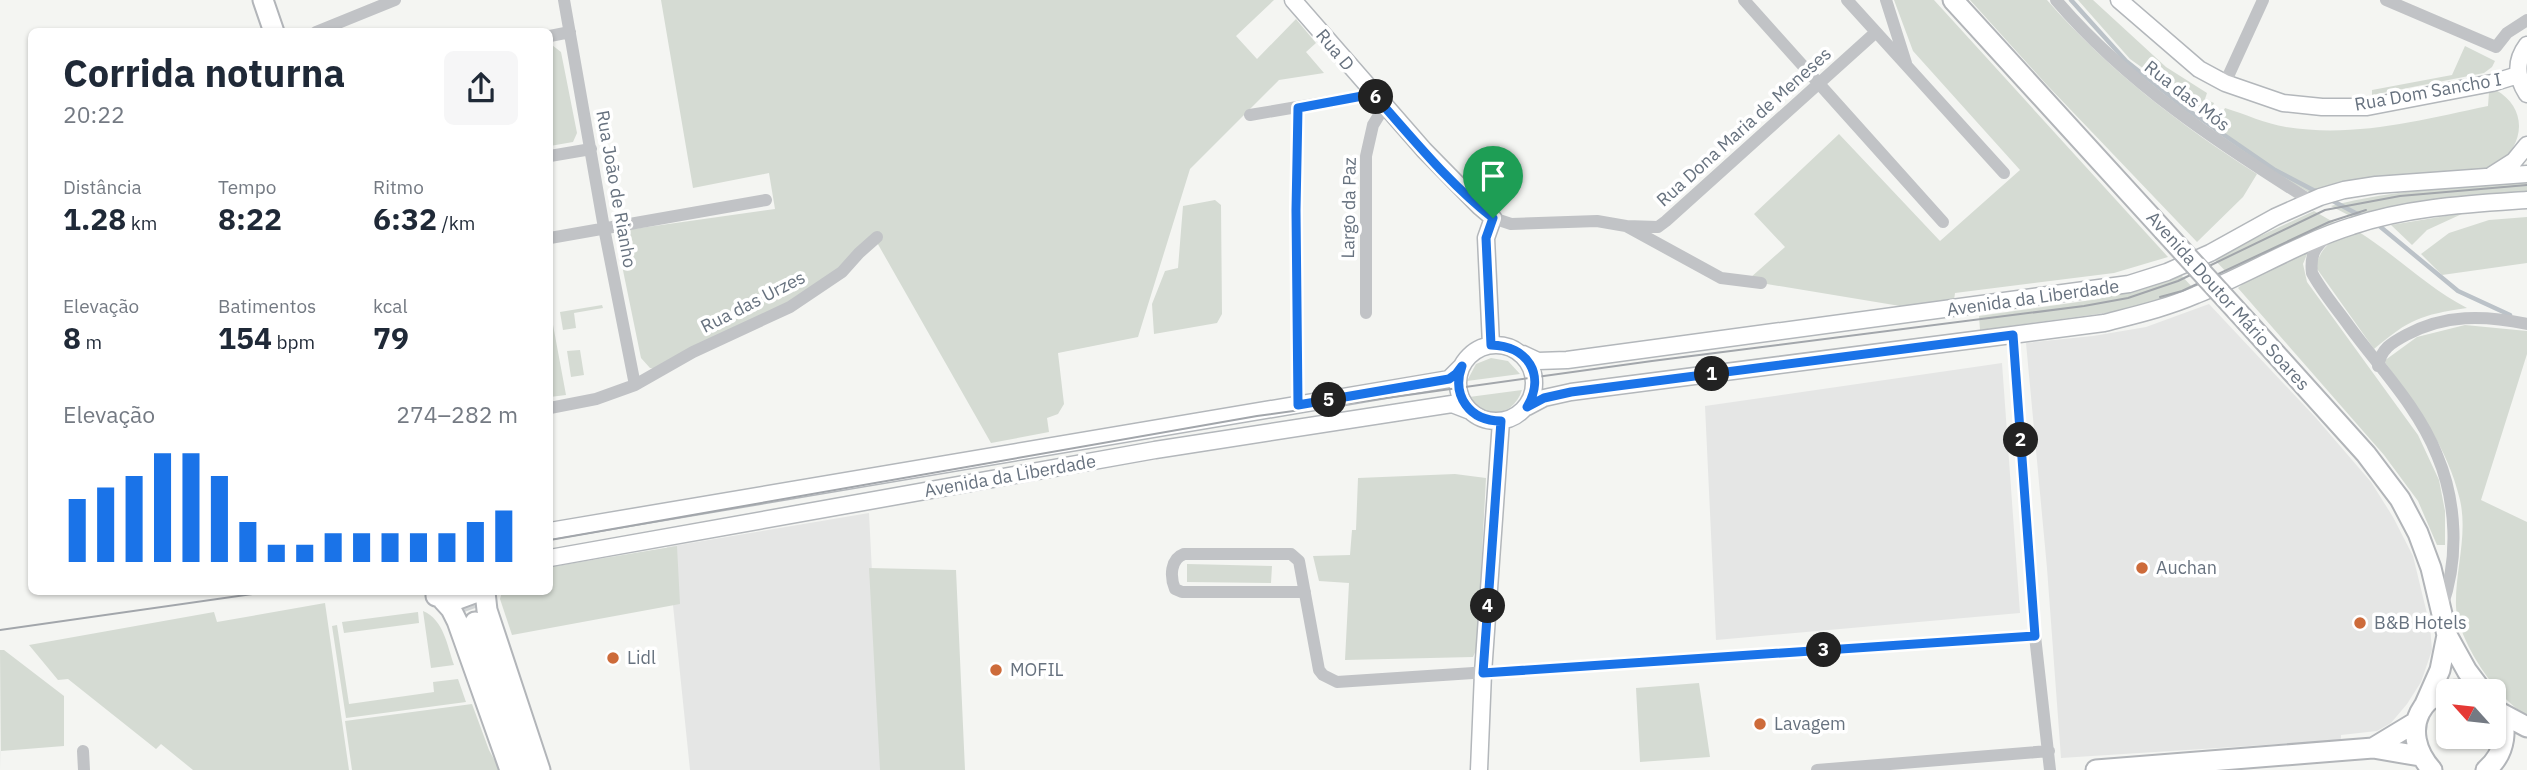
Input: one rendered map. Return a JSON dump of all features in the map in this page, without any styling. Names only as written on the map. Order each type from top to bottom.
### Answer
[{"type":"main road","points":[[263,0],[273,28]]},
{"type":"main road","name":"Avenida Doutor Mário Soares","points":[[1953,0],[2381,471],[2418,533],[2431,568],[2447,635],[2473,679]]},
{"type":"main road","points":[[435,595],[458,599],[469,595]]},
{"type":"main road","points":[[435,595],[451,609],[457,621],[510,770]]},
{"type":"main road","points":[[485,595],[487,610],[540,770]]},
{"type":"main road","points":[[475,622],[525,770]]},
{"type":"main road","name":"Avenida Doutor Mário Soares","points":[[2420,714],[2440,670],[2447,635]]},
{"type":"main road","points":[[2373,748],[2420,714],[2436,697]]},
{"type":"main road","points":[[2420,714],[2414,739],[2426,763]]},
{"type":"main road","points":[[2506,715],[2527,727]]},
{"type":"main road","points":[[2506,746],[2527,740]]},
{"type":"main road","points":[[2096,770],[2373,748],[2426,763]]},
{"type":"main road","points":[[2486,770],[2495,762],[2502,749]]},
{"type":"street","points":[[326,28],[395,0]]},
{"type":"street","name":"Rua João de Rianho","points":[[564,0],[604,229],[635,385]]},
{"type":"street","name":"Rua D","points":[[1293,0],[1384,107],[1480,208],[1493,218]]},
{"type":"street","points":[[1744,0],[1942,222]]},
{"type":"street","points":[[1847,0],[2004,173]]},
{"type":"street","points":[[1886,0],[1907,66]]},
{"type":"street","name":"Rua das Mós","points":[[2056,0],[2114,61],[2172,108],[2220,144],[2311,201]]},
{"type":"street","name":"Rua Dom Sancho I","points":[[2119,0],[2199,69],[2225,83],[2283,103],[2322,107],[2367,107],[2492,83],[2518,75]]},
{"type":"street","points":[[2225,83],[2263,0]]},
{"type":"street","points":[[2386,0],[2496,47],[2507,33],[2527,19]]},
{"type":"street","points":[[553,35],[570,32]]},
{"type":"street","name":"Rua Dona Maria de Meneses","points":[[1626,226],[1658,226],[1666,221],[1876,32]]},
{"type":"street","name":"Rua Dom Sancho I","points":[[2527,45],[2518,63],[2518,75],[2527,93]]},
{"type":"street","points":[[1250,115],[1373,94]]},
{"type":"street","name":"Largo da Paz","points":[[1366,313],[1366,156],[1373,125],[1384,107]]},
{"type":"street","points":[[1298,108],[1298,405]]},
{"type":"street","points":[[2488,177],[2514,161],[2527,145]]},
{"type":"street","points":[[553,155],[591,149]]},
{"type":"street","name":"Avenida da Liberdade","points":[[1523,354],[1538,361],[1567,360],[2058,296],[2129,284],[2167,272],[2210,253],[2275,217],[2344,190],[2527,174]]},
{"type":"street","name":"Avenida da Liberdade","points":[[1527,407],[1544,398],[1571,392],[2104,323],[2168,306],[2331,233],[2380,218],[2426,210],[2527,200]]},
{"type":"street","points":[[553,238],[766,201]]},
{"type":"street","points":[[1491,345],[1486,238],[1493,218],[1511,224],[1597,221],[1626,226],[1721,278],[1762,283]]},
{"type":"street","points":[[2331,233],[2318,244],[2313,253],[2312,273],[2420,423],[2437,454],[2446,483],[2452,512],[2453,548],[2447,594],[2442,608]]},
{"type":"street","name":"Rua das Urzes","points":[[553,407],[596,399],[635,385],[693,352],[790,307],[842,272],[877,237]]},
{"type":"street","points":[[2378,366],[2383,351],[2391,343],[2437,321],[2481,317],[2527,324]]},
{"type":"street","points":[[2013,335],[2035,636],[2050,770]]},
{"type":"street","points":[[1491,345],[1504,345],[1523,354],[1530,364],[1535,381],[1527,407],[1511,419],[1501,421],[1490,421],[1470,411],[1459,390],[1459,374],[1469,356],[1480,348],[1491,345]]},
{"type":"street","name":"Avenida da Liberdade","points":[[553,530],[1449,379],[1462,366]]},
{"type":"street","name":"Avenida da Liberdade","points":[[553,557],[1293,428],[1452,404],[1470,411]]},
{"type":"street","points":[[1479,770],[1483,673],[1501,421]]},
{"type":"street","points":[[1305,592],[1182,592],[1175,589],[1173,584],[1173,562],[1184,554],[1291,554],[1299,561],[1305,592],[1319,670],[1337,682],[2035,636]]},
{"type":"street","points":[[83,751],[84,770]]},
{"type":"street","points":[[1817,770],[2049,751]]},
{"type":"shaded area","points":[[661,0],[1274,0],[1236,36],[1257,59],[1296,19],[1316,43],[1306,52],[1324,73],[1279,80],[1190,169],[1138,337],[1058,353],[1064,404],[1058,414],[1047,418],[1049,432],[991,443],[875,239],[802,299],[657,369],[650,368],[641,358],[618,246],[620,237],[626,230],[775,209],[769,173],[693,188]]},
{"type":"shaded area","points":[[1894,0],[1934,0],[2168,257],[2114,273],[1955,293],[1954,300],[1900,306],[1761,283],[1750,278],[1785,247],[1754,214],[1839,134],[1940,241],[2020,170],[1913,51]]},
{"type":"shaded area","points":[[1970,0],[2047,0],[2095,50],[2146,95],[2257,174],[2243,197],[2197,242]]},
{"type":"shaded area","points":[[2078,0],[2093,0],[2166,67],[2207,93],[2205,99],[2214,103],[2209,115],[2130,59]]},
{"type":"shaded area","points":[[553,46],[561,52],[577,133],[573,142],[553,145]]},
{"type":"shaded area","points":[[2465,46],[2495,61],[2492,67],[2484,73],[2372,95],[2372,90],[2452,75]]},
{"type":"shaded area","points":[[2496,90],[2513,106],[2519,127],[2513,148],[2494,168],[2312,194],[2267,169],[2213,131],[2225,108],[2286,127],[2312,130],[2363,129],[2413,122],[2488,106],[2489,92]]},
{"type":"shaded area","points":[[2527,181],[2527,195],[2410,205],[2352,217],[2331,206],[2404,192]]},
{"type":"shaded area","points":[[1215,200],[1221,205],[1222,314],[1217,323],[1154,334],[1152,304],[1165,271],[1178,268],[1183,206]]},
{"type":"shaded area","points":[[2314,211],[2335,223],[2281,247],[2229,275],[2213,258]]},
{"type":"shaded area","points":[[2464,213],[2427,230],[2412,245],[2391,225]]},
{"type":"shaded area","points":[[2527,217],[2527,263],[2442,275],[2421,254],[2449,233],[2489,220]]},
{"type":"shaded area","points":[[2359,232],[2439,291],[2467,308],[2416,320],[2374,349],[2315,266],[2331,242]]},
{"type":"shaded area","points":[[2310,247],[2303,264],[2307,282],[2418,435],[2439,480],[2445,511],[2445,545],[2437,545],[2418,501],[2384,455],[2238,288],[2254,274]]},
{"type":"shaded area","points":[[2180,274],[2194,289],[2120,311],[1980,330],[1979,316],[2099,299]]},
{"type":"shaded area","points":[[2209,304],[2316,418],[2371,482],[2413,556],[2430,626],[2432,650],[2421,682],[2407,704],[2391,723],[2377,731],[2341,735],[2341,740],[2061,758],[2026,343],[2146,327]]},
{"type":"shaded area","points":[[602,305],[603,308],[574,313],[576,328],[563,330],[560,312]]},
{"type":"shaded area","points":[[553,325],[566,395],[553,397]]},
{"type":"shaded area","points":[[2465,325],[2527,331],[2527,354],[2481,500],[2527,522],[2527,715],[2506,699],[2506,679],[2489,679],[2481,668],[2458,620],[2456,593],[2463,526],[2455,481],[2429,427],[2384,361],[2417,337]]},
{"type":"shaded area","points":[[580,350],[584,375],[571,377],[567,351]]},
{"type":"shaded area","points":[[1491,358],[1508,361],[1520,374],[1467,381],[1476,364]]},
{"type":"shaded area","points":[[2002,363],[2020,613],[1716,640],[1705,406]]},
{"type":"shaded area","points":[[1522,390],[1512,406],[1498,413],[1482,411],[1469,397]]},
{"type":"shaded area","points":[[1455,474],[1486,478],[1477,648],[1473,657],[1345,660],[1349,583],[1319,581],[1313,556],[1350,555],[1352,530],[1356,530],[1358,478]]},
{"type":"shaded area","points":[[869,513],[882,770],[690,770],[667,547]]},
{"type":"shaded area","points":[[677,546],[680,604],[512,635],[500,599],[501,595],[553,595],[553,567]]},
{"type":"shaded area","points":[[1187,564],[1272,566],[1271,583],[1187,582]]},
{"type":"shaded area","points":[[869,568],[956,570],[965,770],[880,770]]},
{"type":"shaded area","points":[[325,603],[349,770],[193,770],[161,744],[156,749],[68,679],[58,680],[29,645],[214,612],[217,622]]},
{"type":"shaded area","points":[[423,611],[436,620],[447,641],[454,665],[431,668]]},
{"type":"shaded area","points":[[418,612],[419,623],[344,633],[342,622]]},
{"type":"shaded area","points":[[337,625],[349,704],[434,692],[433,682],[458,679],[466,702],[346,718],[332,626]]},
{"type":"shaded area","points":[[0,650],[4,650],[64,696],[64,746],[1,751],[1,770]]},
{"type":"shaded area","points":[[1699,683],[1710,757],[1640,762],[1636,688]]},
{"type":"shaded area","points":[[472,704],[489,750],[500,770],[352,770],[345,721]]},
{"type":"waterway","points":[[2071,0],[2126,61],[2185,108],[2275,170],[2317,192]]},
{"type":"waterway","points":[[2331,200],[2363,217]]},
{"type":"waterway","points":[[2377,224],[2458,291],[2510,315]]},
{"type":"tunnel","points":[[465,595],[475,622]]},
{"type":"tram line","points":[[553,539],[1257,416],[1652,361],[2084,306],[2128,298],[2178,281],[2325,210],[2400,196],[2527,185]]},
{"type":"tram line","points":[[2160,297],[2182,291],[2329,222],[2366,210]]},
{"type":"tram line","points":[[0,630],[245,595]]},
{"type":"place","name":"Auchan","points":[[2142,568]]},
{"type":"place","name":"B&B Hotels","points":[[2360,623]]},
{"type":"place","name":"Lidl","points":[[613,658]]},
{"type":"place","name":"MOFIL","points":[[996,670]]},
{"type":"place","name":"Lavagem","points":[[1760,724]]},
{"type":"route","points":[[1373,94],[1480,208],[1493,218],[1486,238],[1491,345],[1504,345],[1515,349],[1523,354],[1530,364],[1535,381],[1527,407],[1544,398],[1571,392],[2013,335],[2035,636],[1483,673],[1501,421],[1479,417],[1465,405],[1458,382],[1462,366],[1449,379],[1298,405],[1298,108],[1373,94]]}]
